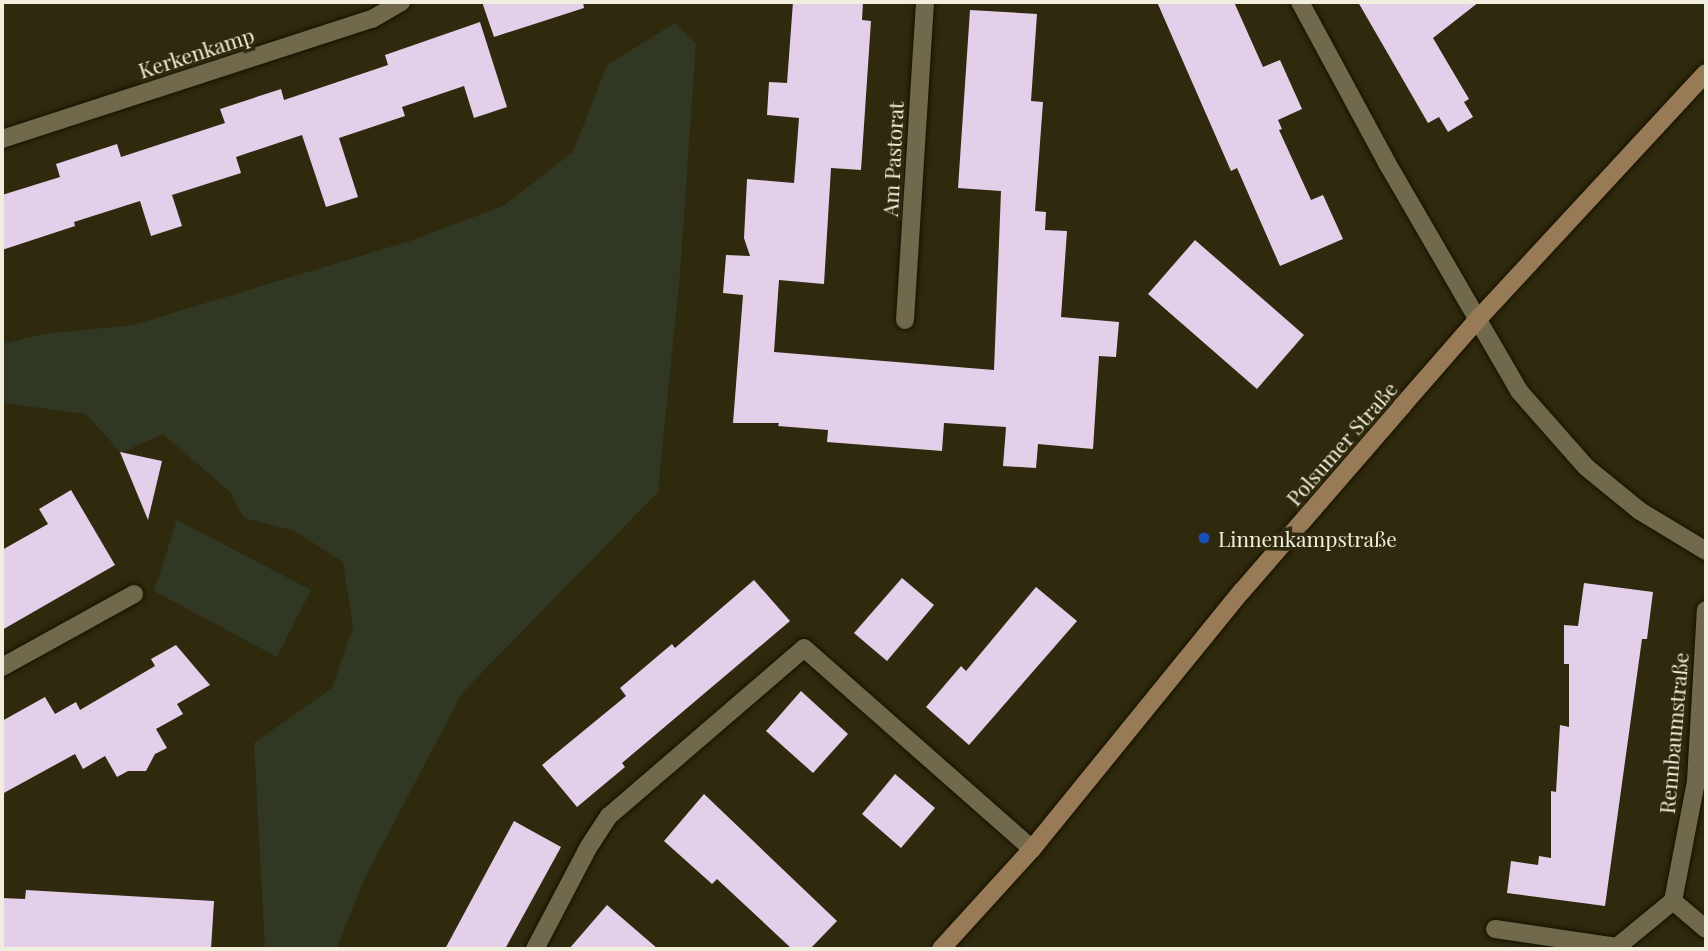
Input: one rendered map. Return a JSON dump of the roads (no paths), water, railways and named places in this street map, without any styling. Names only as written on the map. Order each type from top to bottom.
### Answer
[{"type":"main road","name":"Polsumer Straße","points":[[941,949],[1032,849],[1242,591],[1478,319],[1706,74]]},
{"type":"street","name":"Kerkenkamp","points":[[2,139],[372,19],[401,2]]},
{"type":"street","name":"Am Pastorat","points":[[905,320],[925,2]]},
{"type":"street","points":[[1300,2],[1387,163],[1520,391],[1586,467],[1640,511],[1706,551]]},
{"type":"street","points":[[2,667],[134,594]]},
{"type":"street","name":"Rennbaumstraße","points":[[1673,901],[1696,781],[1706,610]]},
{"type":"street","points":[[536,949],[588,848],[610,816],[804,648],[1032,849]]},
{"type":"street","points":[[1496,929],[1617,947],[1673,901],[1706,929]]},
{"type":"place","name":"Linnenkampstraße","points":[[1204,538]]}]
